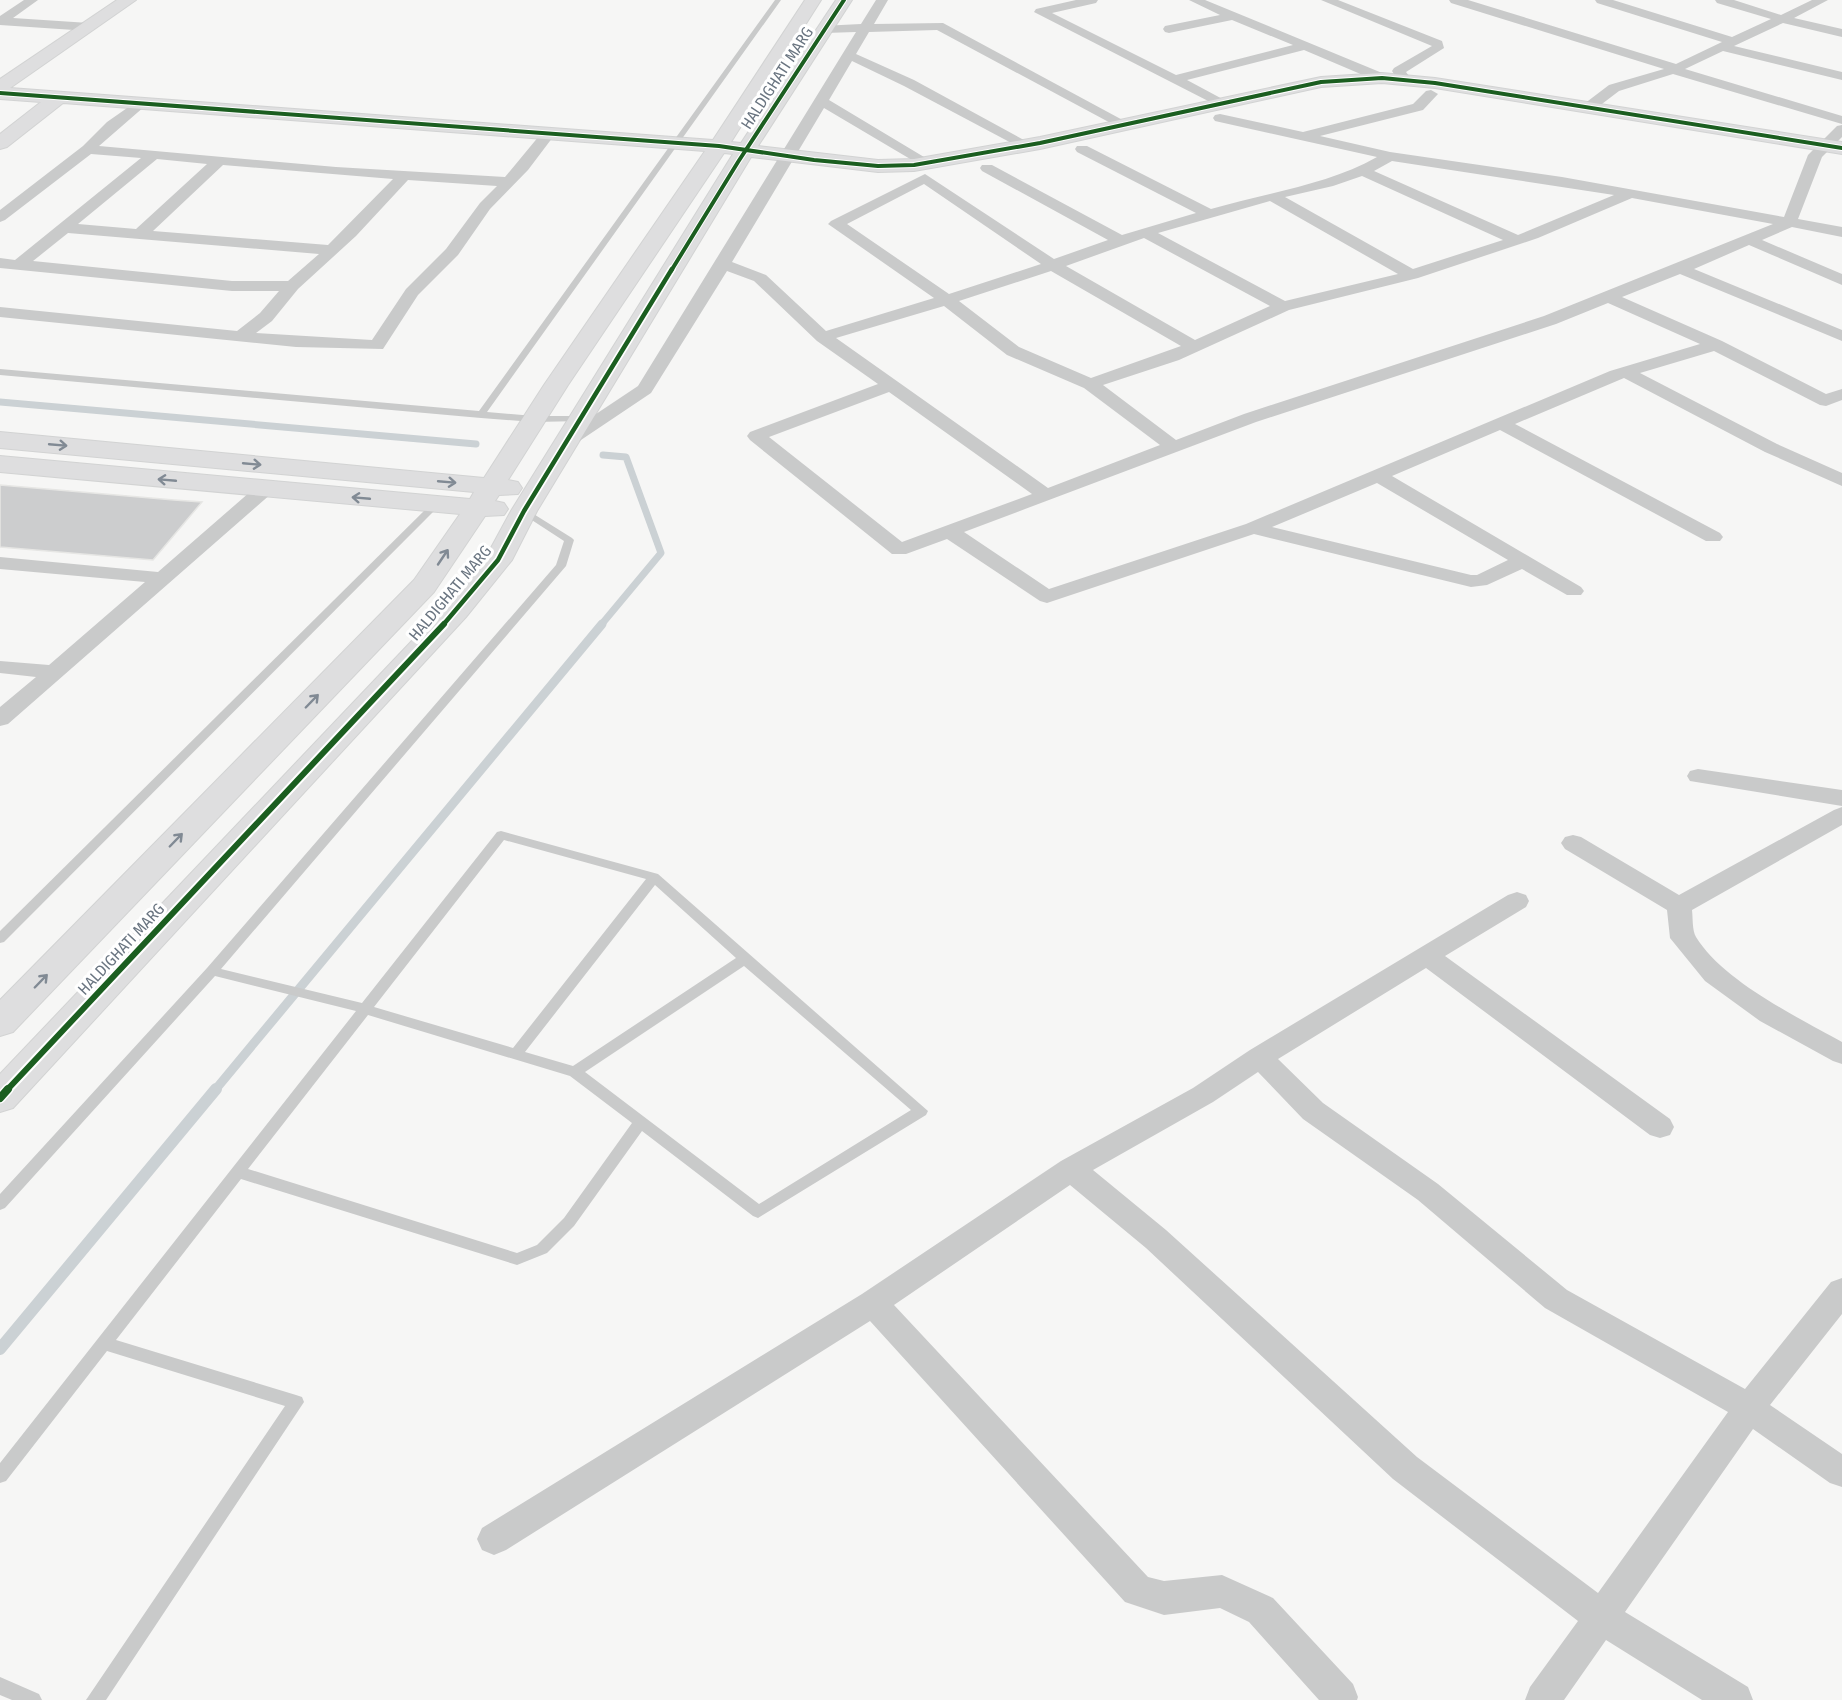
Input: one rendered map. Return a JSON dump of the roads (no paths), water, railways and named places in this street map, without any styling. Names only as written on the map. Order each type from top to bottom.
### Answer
[{"type":"street","points":[[0,21],[32,0]]},
{"type":"street","points":[[0,87],[128,0]]},
{"type":"street","name":"HALDIGHATI MARG","points":[[0,1098],[456,611],[498,560],[530,501],[573,431],[813,0]]},
{"type":"street","name":"HALDIGHATI MARG","points":[[0,1023],[424,586],[534,419],[728,154],[825,29],[844,0]]},
{"type":"street","points":[[573,431],[645,389],[731,267],[784,163],[882,0]]},
{"type":"street","points":[[1092,0],[1040,12],[1175,79],[1220,110],[1302,137],[1390,156],[1629,194],[1842,232]]},
{"type":"street","points":[[1195,0],[1382,78]]},
{"type":"street","points":[[1327,0],[1438,44],[1438,48],[1399,71],[1404,79]]},
{"type":"street","points":[[1455,0],[1842,120]]},
{"type":"street","points":[[1601,0],[1728,45],[1842,76]]},
{"type":"street","points":[[1721,0],[1779,18],[1842,33]]},
{"type":"street","points":[[1589,107],[1614,88],[1674,69],[1728,45],[1779,18],[1822,0]]},
{"type":"street","points":[[1169,29],[1233,16]]},
{"type":"street","points":[[0,21],[89,27]]},
{"type":"street","points":[[825,29],[939,26],[1123,124]]},
{"type":"street","points":[[1175,79],[1305,46]]},
{"type":"street","points":[[849,55],[909,82],[1026,145]]},
{"type":"street","points":[[1174,447],[1090,384],[1013,351],[946,299],[836,224],[926,170],[987,168],[1082,149],[1321,82],[1382,78],[1404,79],[1589,107],[1827,149],[1842,160]]},
{"type":"street","points":[[0,93],[677,143],[879,180],[1123,124],[1347,92],[1388,90],[1827,149]]},
{"type":"street","points":[[1302,137],[1418,107],[1431,94]]},
{"type":"street","points":[[0,143],[59,97]]},
{"type":"street","points":[[821,101],[926,170],[1052,265],[1194,346]]},
{"type":"street","points":[[0,217],[88,149],[112,125],[140,103]]},
{"type":"street","points":[[892,385],[756,436],[899,550],[1250,418],[1403,370],[1550,320],[1681,269],[1789,223],[1827,149],[1842,129]]},
{"type":"street","points":[[0,312],[296,342],[377,345],[412,292],[452,252],[485,206],[509,182],[549,134]]},
{"type":"street","points":[[88,149],[152,156],[509,182]]},
{"type":"street","points":[[1082,149],[1210,214]]},
{"type":"street","points":[[20,264],[152,156]]},
{"type":"street","points":[[823,337],[1052,265],[1145,232],[1272,196],[1328,183],[1364,171],[1390,156]]},
{"type":"street","points":[[140,234],[219,161]]},
{"type":"street","points":[[987,168],[1119,240]]},
{"type":"street","points":[[1364,171],[1517,240]]},
{"type":"street","points":[[241,336],[266,316],[292,286],[380,204],[405,175]]},
{"type":"street","points":[[1090,384],[1173,356],[1283,306],[1412,275],[1517,240],[1629,194]]},
{"type":"street","points":[[1272,196],[1412,275]]},
{"type":"street","points":[[65,228],[332,250]]},
{"type":"street","points":[[1145,232],[1283,306]]},
{"type":"street","points":[[1750,240],[1842,280]]},
{"type":"street","points":[[0,263],[232,286],[292,286]]},
{"type":"street","points":[[731,267],[760,278],[823,337],[1046,495]]},
{"type":"street","points":[[1681,269],[1842,336]]},
{"type":"street","points":[[1610,297],[1716,345],[1826,401],[1842,394]]},
{"type":"street","points":[[950,532],[1047,597],[1253,528],[1625,372],[1716,345]]},
{"type":"street","points":[[1625,372],[1771,447],[1842,480]]},
{"type":"street","points":[[1502,424],[1713,537]]},
{"type":"street","points":[[0,440],[491,486],[530,501]]},
{"type":"street","points":[[0,464],[476,509],[530,501]]},
{"type":"street","points":[[1379,476],[1574,591]]},
{"type":"street","points":[[0,719],[265,489]]},
{"type":"street","points":[[1253,528],[1471,581],[1480,581],[1523,561]]},
{"type":"street","points":[[0,563],[162,578]]},
{"type":"street","points":[[0,667],[53,672]]},
{"type":"street","points":[[1698,776],[1842,798]]},
{"type":"street","points":[[1679,906],[1842,815]]},
{"type":"street","points":[[1573,843],[1679,906]]},
{"type":"street","points":[[494,1539],[873,1303],[1071,1169],[1203,1095],[1260,1057],[1517,901]]},
{"type":"street","points":[[1679,906],[1683,938],[1714,974],[1769,1014],[1842,1054]]},
{"type":"street","points":[[1427,956],[1660,1127]]},
{"type":"street","points":[[1260,1057],[1313,1111],[1428,1192],[1556,1299],[1749,1408],[1842,1472]]},
{"type":"street","points":[[1071,1169],[1156,1239],[1405,1468],[1600,1616],[1735,1700]]},
{"type":"street","points":[[1543,1700],[1600,1616],[1749,1408],[1842,1291]]},
{"type":"street","points":[[873,1303],[1137,1590],[1164,1598],[1222,1591],[1261,1610],[1340,1699]]},
{"type":"lane","points":[[481,415],[778,0]]},
{"type":"lane","points":[[0,372],[534,419],[573,431]]},
{"type":"lane","points":[[0,1204],[212,971],[561,566],[569,540],[530,501]]},
{"type":"lane","points":[[0,939],[435,505]]},
{"type":"lane","points":[[0,1476],[238,1172],[365,1009],[501,835],[654,877],[921,1111],[758,1212],[575,1072],[365,1009],[212,971]]},
{"type":"lane","points":[[516,1054],[654,877]]},
{"type":"lane","points":[[575,1072],[745,959]]},
{"type":"lane","points":[[238,1172],[517,1259],[542,1249],[569,1222],[640,1122]]},
{"type":"lane","points":[[95,1700],[296,1402],[104,1343]]},
{"type":"lane","points":[[0,1686],[33,1700]]},
{"type":"waterway","points":[[0,402],[476,444]]},
{"type":"waterway","points":[[601,625],[661,553],[626,457],[603,455]]},
{"type":"waterway","points":[[215,1090],[602,624]]},
{"type":"waterway","points":[[0,1349],[216,1089]]}]
